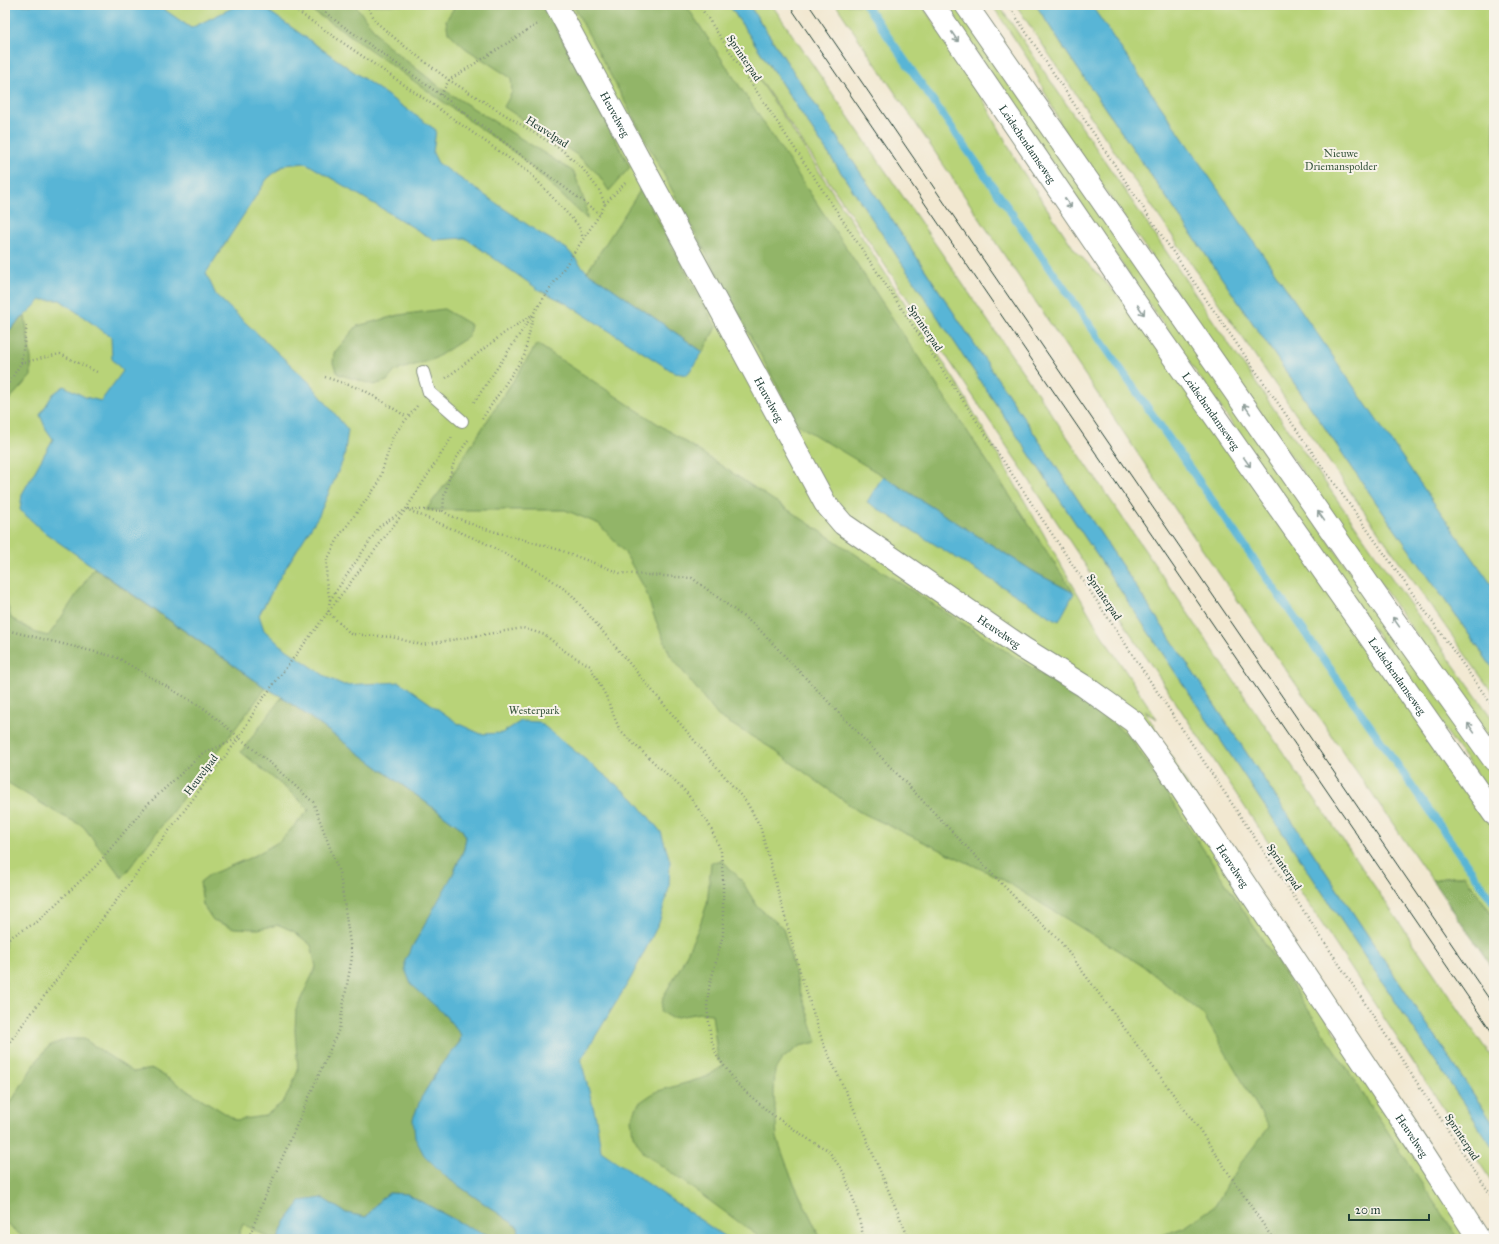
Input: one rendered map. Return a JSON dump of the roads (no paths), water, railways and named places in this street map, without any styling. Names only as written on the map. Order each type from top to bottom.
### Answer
[{"type":"main road","name":"Leidschendamseweg","points":[[933,5],[1157,334],[1494,814]]},
{"type":"main road","points":[[966,5],[1376,595],[1494,760]]},
{"type":"main road","name":"Heuvelweg","points":[[558,8],[825,503],[843,524],[1023,648],[1084,686],[1134,722],[1169,770],[1419,1146],[1479,1239]]},
{"type":"lane","points":[[423,372],[429,392],[462,421]]},
{"type":"water","points":[[5,5],[158,5],[191,28],[238,5],[260,5],[436,130],[433,153],[438,163],[538,232],[567,249],[587,272],[703,352],[687,375],[675,373],[564,302],[539,290],[465,238],[434,240],[306,163],[284,165],[267,179],[206,273],[216,295],[309,382],[348,430],[344,458],[319,515],[280,577],[259,615],[264,630],[280,645],[328,678],[344,685],[400,682],[459,724],[481,734],[502,733],[521,721],[539,722],[634,799],[661,832],[670,861],[669,888],[659,923],[631,978],[581,1060],[596,1118],[601,1151],[728,1239],[520,1239],[518,1227],[446,1177],[424,1155],[415,1138],[413,1119],[421,1098],[443,1062],[460,1042],[461,1035],[444,1014],[411,984],[405,969],[405,960],[453,874],[464,849],[466,837],[461,828],[282,697],[266,688],[44,532],[20,510],[22,494],[53,439],[46,429],[40,415],[53,394],[64,386],[85,397],[101,401],[123,371],[112,359],[111,337],[60,300],[41,300],[5,334]]},
{"type":"water","points":[[729,5],[749,5],[1494,1125],[1494,1149]]},
{"type":"water","points":[[1036,5],[1091,5],[1494,588],[1494,670],[1382,511],[1065,50]]},
{"type":"water","points":[[883,476],[1036,573],[1074,593],[1059,621],[867,502]]},
{"type":"water","points":[[389,1193],[407,1194],[470,1228],[499,1239],[278,1239],[285,1222],[301,1201],[322,1198],[346,1213],[366,1217],[380,1200]]},
{"type":"waterway","points":[[866,5],[1494,903]]},
{"type":"tram line","points":[[789,5],[1494,1035]]},
{"type":"tram line","points":[[809,5],[1494,1006]]},
{"type":"park label","name":"Nieuwe Driemanspolder","points":[[1341,159]]},
{"type":"park label","name":"Westerpark","points":[[534,710]]}]
